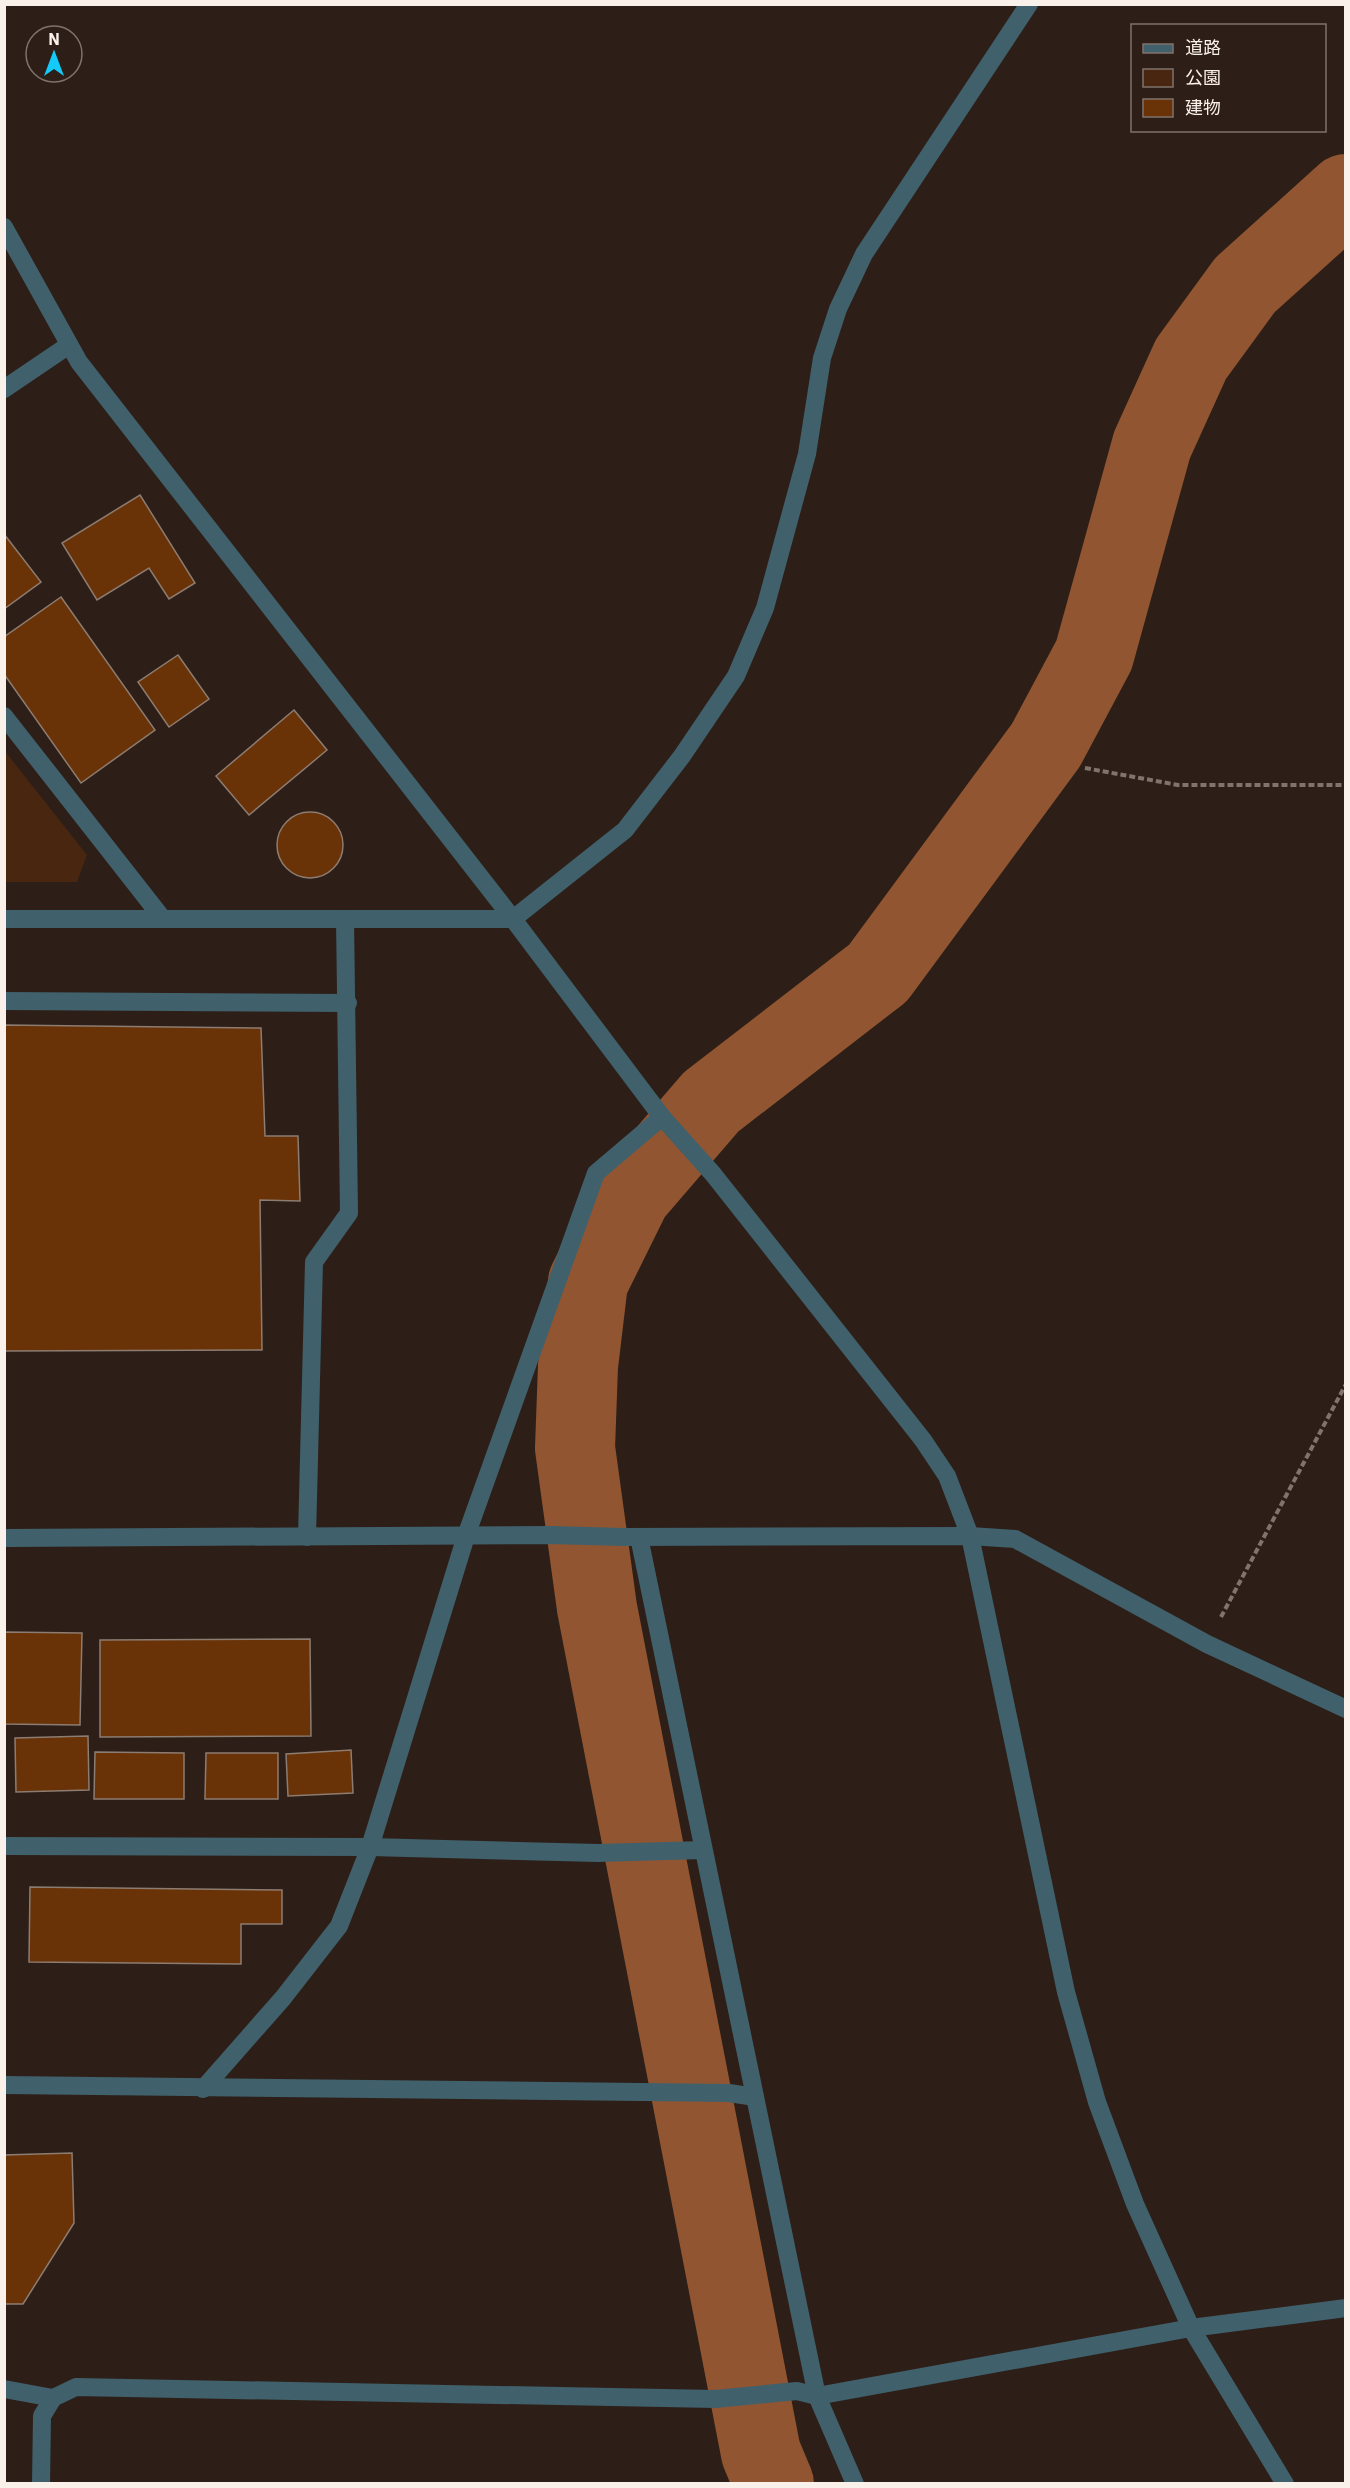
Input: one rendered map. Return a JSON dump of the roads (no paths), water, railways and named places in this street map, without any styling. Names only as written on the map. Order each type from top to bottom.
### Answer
[{"type":"street","points":[[4,919],[513,919],[625,830],[682,756],[736,676],[765,608],[807,454],[822,358],[838,309],[864,254],[1029,4]]},
{"type":"street","points":[[4,227],[79,362],[513,919],[663,1119],[713,1174],[923,1440],[947,1476],[970,1536],[1069,2003],[1096,2102],[1135,2204],[1191,2328],[1285,2484]]},
{"type":"street","points":[[4,389],[69,345]]},
{"type":"street","points":[[4,716],[163,919]]},
{"type":"street","points":[[307,1537],[314,1262],[349,1213],[348,1003],[345,919]]},
{"type":"street","points":[[4,1001],[348,1003]]},
{"type":"street","points":[[202,2089],[283,1998],[339,1926],[370,1847],[466,1536],[596,1173],[663,1119]]},
{"type":"street","points":[[4,1538],[550,1535],[631,1537],[970,1536],[1015,1539],[1207,1644],[1346,1709]]},
{"type":"street","points":[[631,1537],[703,1850],[817,2396],[855,2484]]},
{"type":"street","points":[[4,1846],[370,1847],[597,1853],[703,1850]]},
{"type":"street","points":[[4,2085],[202,2089],[729,2093],[755,2097]]},
{"type":"street","points":[[41,2484],[42,2416],[53,2398],[76,2387],[716,2399],[797,2391],[817,2396],[1191,2328],[1346,2308]]},
{"type":"street","points":[[4,2389],[53,2398]]},
{"type":"waterway","points":[[774,2484],[761,2453],[597,1608],[575,1448],[578,1366],[588,1282],[631,1195],[711,1102],[878,973],[1046,745],[1094,655],[1152,445],[1191,359],[1245,285],[1346,194]]}]
